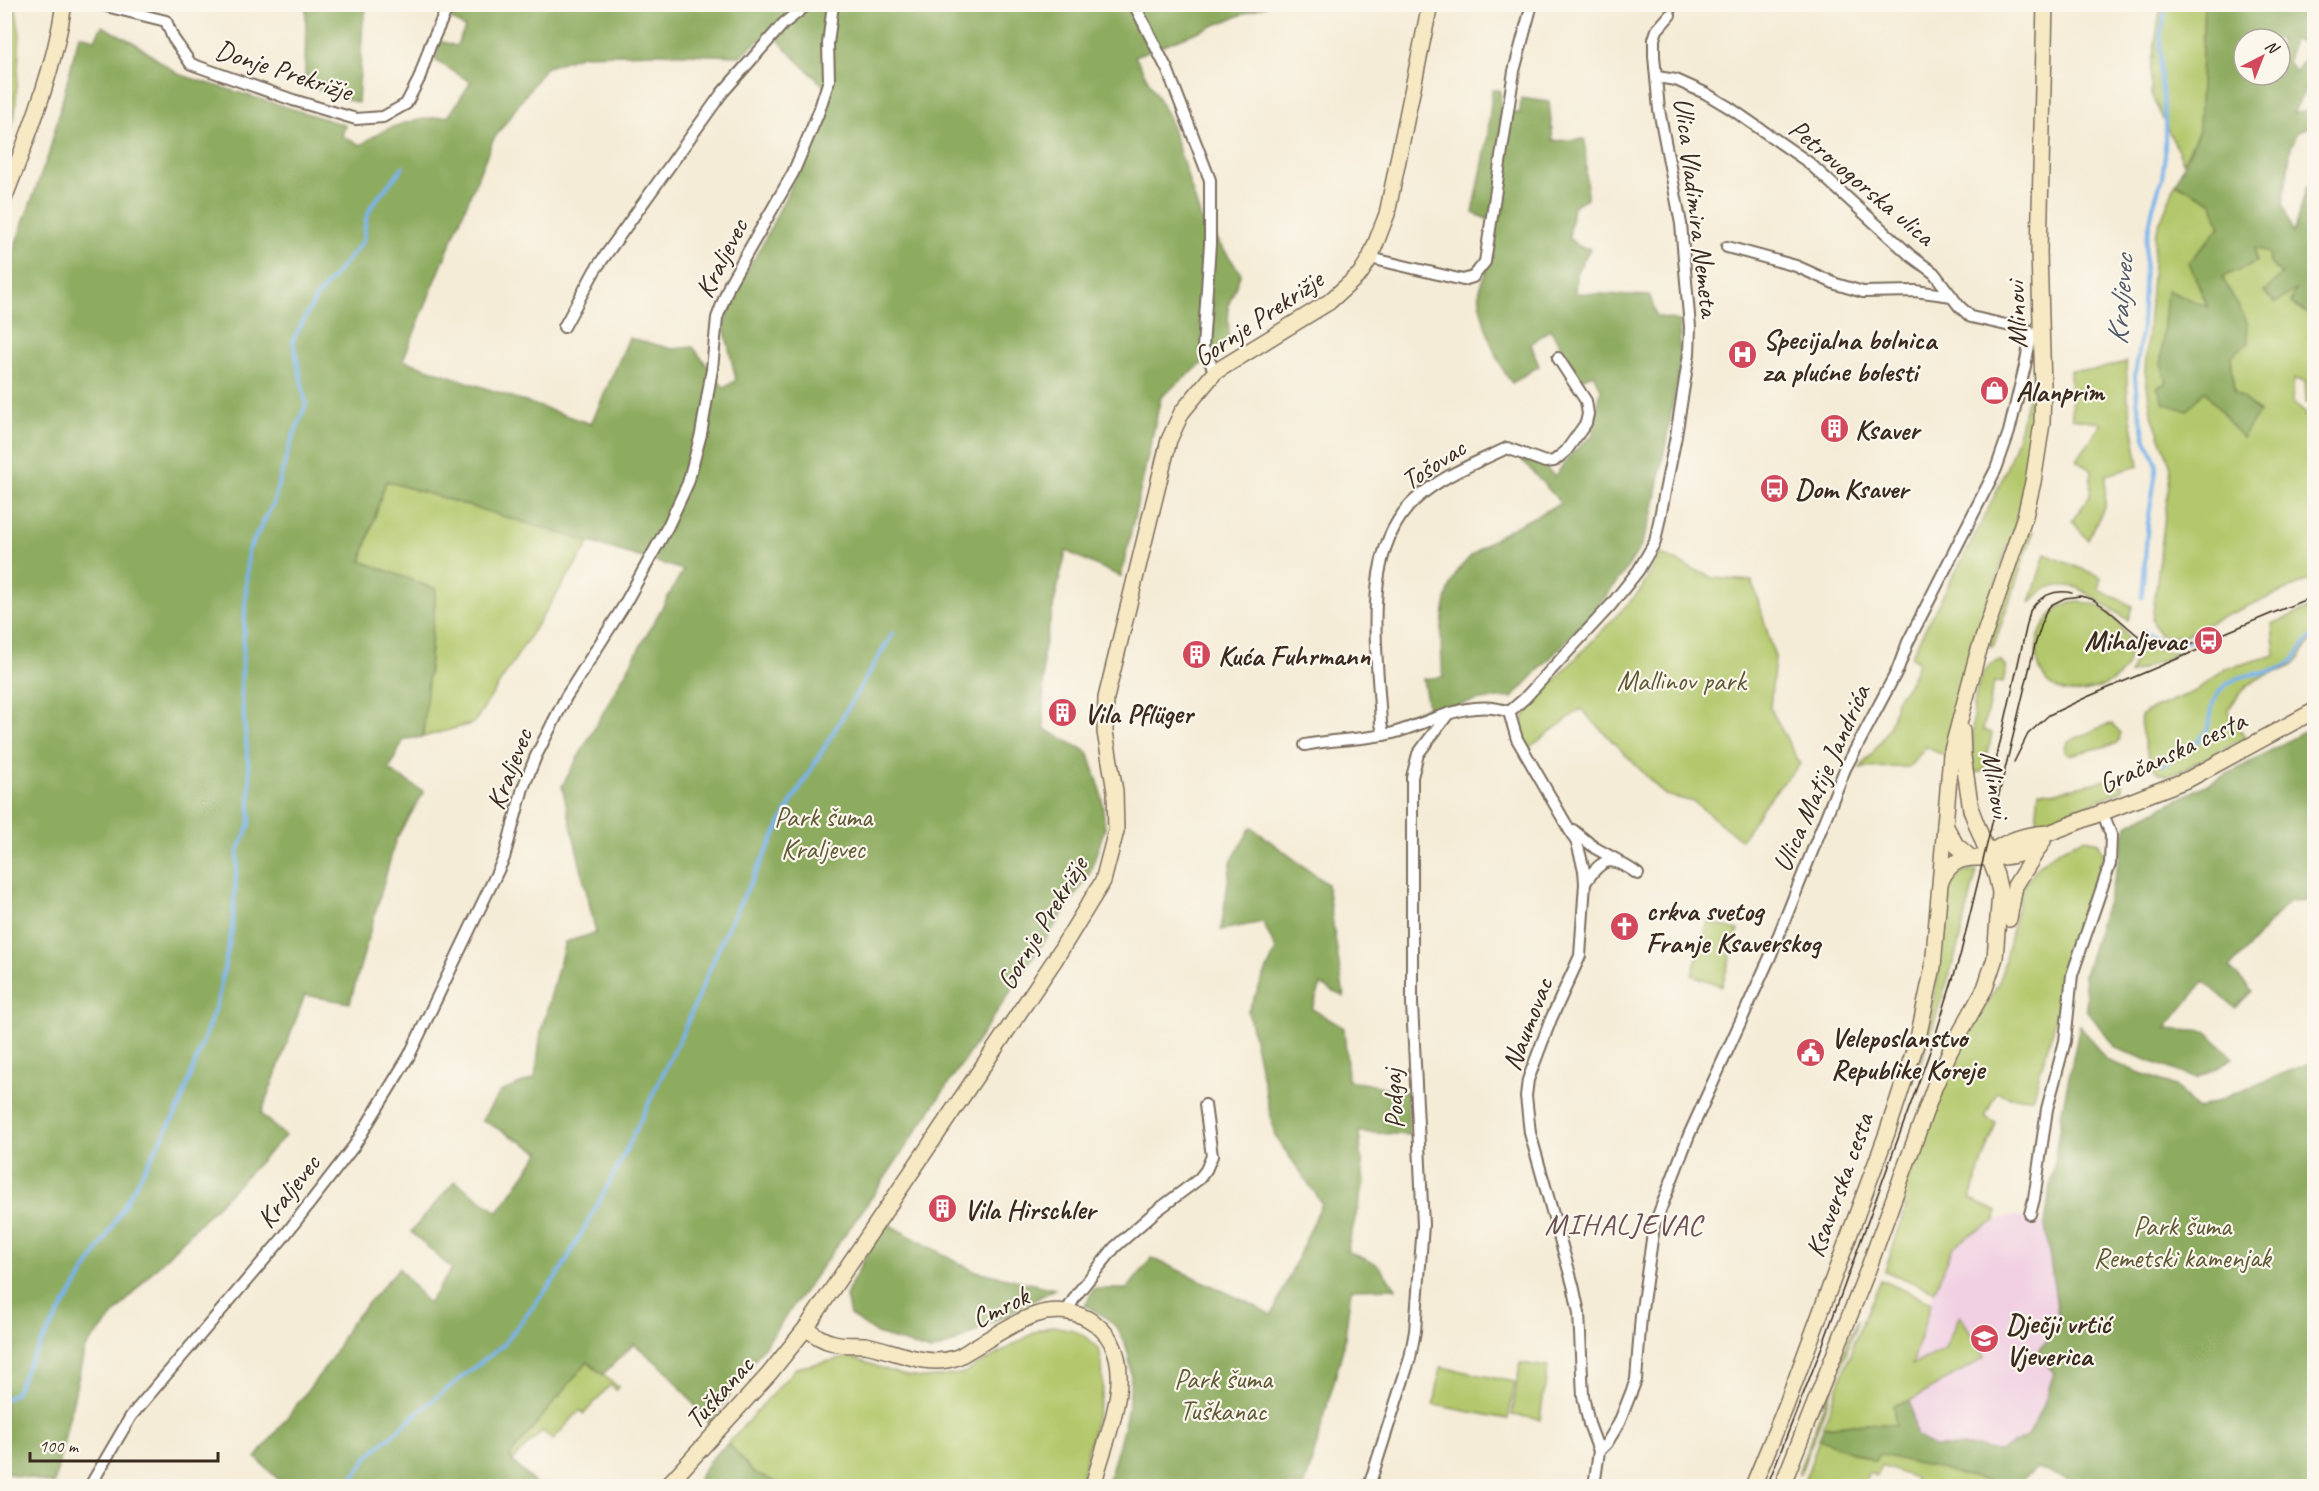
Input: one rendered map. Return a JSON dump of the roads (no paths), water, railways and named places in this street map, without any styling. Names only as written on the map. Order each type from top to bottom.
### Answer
[{"type":"main road","points":[[4,199],[47,77],[61,25],[64,4]]},
{"type":"main road","name":"Gornje Prekrižje","points":[[806,1328],[1054,961],[1103,881],[1116,831],[1115,791],[1105,732],[1106,698],[1169,440],[1182,412],[1215,372],[1333,299],[1360,274],[1370,258],[1387,214],[1430,4]]},
{"type":"main road","name":"Mlinovi","points":[[1944,821],[1949,764],[1977,656],[2025,516],[2042,423],[2044,372],[2039,252],[2045,4]]},
{"type":"main road","name":"Gračanska cesta","points":[[1970,857],[2001,858],[2024,852],[2046,837],[2189,779],[2314,711]]},
{"type":"main road","name":"Mlinovi","points":[[1962,719],[1967,793],[1987,856]]},
{"type":"main road","points":[[1944,821],[1952,840],[1970,857]]},
{"type":"main road","name":"Ksaverska cesta","points":[[1753,1486],[1786,1406],[1912,1058],[1929,989],[1944,821]]},
{"type":"main road","points":[[1995,958],[2006,931],[2015,886],[2046,837]]},
{"type":"main road","name":"Ksaverska cesta","points":[[1782,1486],[1867,1272],[1934,1088],[1950,1051],[1985,988],[1995,958],[2000,892],[1996,875],[1987,856]]},
{"type":"main road","points":[[1940,884],[1952,866],[1970,857]]},
{"type":"main road","name":"Cmrok","points":[[806,1328],[819,1338],[835,1344],[866,1345],[930,1360],[954,1359],[1034,1315],[1049,1311],[1066,1312]]},
{"type":"main road","points":[[1066,1312],[1083,1316],[1101,1326],[1118,1357],[1118,1398],[1093,1486]]},
{"type":"main road","name":"Tuškanac","points":[[667,1486],[769,1374],[806,1328]]},
{"type":"street","name":"Donje Prekrižje","points":[[98,4],[166,21],[173,38],[191,64],[293,100],[356,119],[382,117],[406,104],[419,79],[430,46],[449,4]]},
{"type":"street","points":[[564,327],[595,270],[722,93],[783,24],[808,4]]},
{"type":"street","name":"Kraljevec","points":[[90,1486],[131,1416],[282,1239],[354,1146],[408,1056],[504,858],[524,788],[536,756],[566,697],[623,607],[688,483],[701,434],[717,318],[730,282],[756,241],[793,173],[818,114],[829,80],[828,44],[833,4]]},
{"type":"street","points":[[1134,4],[1168,71],[1210,180],[1210,244],[1203,348],[1215,372]]},
{"type":"street","points":[[1370,258],[1463,280],[1473,277],[1485,262],[1514,71],[1532,4]]},
{"type":"street","name":"Ulica Vladimira Nemeta","points":[[1509,712],[1524,699],[1611,605],[1638,571],[1655,542],[1676,436],[1689,354],[1690,327],[1681,224],[1664,139],[1654,39],[1657,30],[1670,15]]},
{"type":"street","name":"Petrovogorska ulica","points":[[1657,77],[1693,86],[1730,108],[1800,157],[1826,177],[1911,256],[1934,273],[1964,312],[1978,320],[2028,330]]},
{"type":"street","points":[[1727,247],[1796,266],[1836,284],[1863,292],[1915,291],[1952,296]]},
{"type":"street","name":"Ulica Matije Jandrića","points":[[1594,1486],[1599,1451],[1616,1428],[1636,1380],[1641,1316],[1654,1226],[1689,1135],[1770,957],[1845,769],[1897,671],[1912,635],[1996,469],[2025,366],[2030,340],[2028,330]]},
{"type":"street","name":"Tošovac","points":[[1384,735],[1380,724],[1377,593],[1386,543],[1404,512],[1416,499],[1453,473],[1507,448],[1545,462],[1554,461],[1566,451],[1586,423],[1588,414],[1586,401],[1558,358]]},
{"type":"street","points":[[1305,745],[1384,735],[1448,714],[1486,706],[1509,712]]},
{"type":"street","name":"Naumovac","points":[[1509,712],[1517,739],[1568,826],[1581,853],[1585,883],[1580,956],[1551,1019],[1528,1080],[1526,1096],[1530,1133],[1579,1313],[1580,1379],[1589,1424],[1599,1451]]},
{"type":"street","name":"Podgaj","points":[[1369,1486],[1410,1358],[1415,1331],[1423,1225],[1412,1004],[1413,777],[1418,754],[1448,714]]},
{"type":"street","points":[[2030,1214],[2047,1109],[2064,1041],[2072,975],[2110,864],[2111,835],[2103,813]]},
{"type":"street","name":"Naumovac","points":[[1568,826],[1595,848],[1617,861]]},
{"type":"street","points":[[1585,883],[1602,863],[1617,861],[1638,874]]},
{"type":"street","name":"Cmrok","points":[[1066,1312],[1077,1294],[1115,1247],[1155,1212],[1199,1179],[1206,1170],[1212,1156],[1205,1105]]},
{"type":"waterway","name":"Kraljevec","points":[[2142,597],[2148,522],[2157,465],[2145,437],[2137,401],[2135,376],[2142,326],[2146,242],[2162,178],[2165,155],[2165,121],[2160,69],[2161,32],[2167,4]]},
{"type":"waterway","points":[[4,1400],[16,1392],[29,1363],[105,1239],[179,1108],[217,1003],[232,930],[238,851],[250,824],[250,781],[241,690],[248,551],[273,504],[290,445],[306,404],[293,340],[316,298],[363,241],[366,219],[372,205],[403,167]]},
{"type":"waterway","points":[[2142,631],[2153,638],[2165,641],[2190,641]]},
{"type":"waterway","points":[[347,1486],[370,1454],[434,1399],[503,1345],[560,1272],[618,1167],[684,1030],[725,933],[791,803],[893,633]]},
{"type":"waterway","points":[[2163,765],[2200,739],[2208,727],[2214,700],[2227,684],[2244,676],[2281,668],[2290,663],[2314,636]]},
{"type":"tram line","points":[[1997,792],[1997,756],[2030,611],[2038,601],[2048,595],[2059,592],[2072,593]]},
{"type":"tram line","points":[[1767,1486],[1823,1344],[1933,1043],[1960,956],[2035,645],[2046,611],[2051,605],[2065,598],[2080,596],[2092,599],[2144,641],[2159,647],[2177,648],[2208,640],[2314,596]]},
{"type":"tram line","points":[[2014,762],[2028,734],[2049,715],[2198,650]]},
{"type":"place","name":"Specijalna bolnica za plućne bolesti","points":[[1742,355]]},
{"type":"place","name":"Alanprim","points":[[1995,391]]},
{"type":"place","name":"Ksaver","points":[[1834,429]]},
{"type":"place","name":"Dom Ksaver","points":[[1774,488]]},
{"type":"place","name":"Mihaljevac","points":[[2208,640]]},
{"type":"place","name":"Kuća Fuhrmann","points":[[1197,655]]},
{"type":"place","name":"Vila Pflüger","points":[[1063,713]]},
{"type":"place","name":"crkva svetog Franje Ksaverskog","points":[[1625,926]]},
{"type":"place","name":"Veleposlanstvo Republike Koreje","points":[[1810,1053]]},
{"type":"place","name":"Vila Hirschler","points":[[943,1209]]},
{"type":"place","name":"Dječji vrtić Vjeverica","points":[[1985,1339]]},
{"type":"district","name":"MIHALJEVAC","points":[[1624,1224]]},
{"type":"park label","name":"Mallinov park","points":[[1681,680]]},
{"type":"park label","name":"Park šuma Kraljevec","points":[[823,832]]},
{"type":"park label","name":"Park šuma Remetski kamenjak","points":[[2182,1241]]},
{"type":"park label","name":"Park šuma Tuškanac","points":[[1223,1394]]}]
